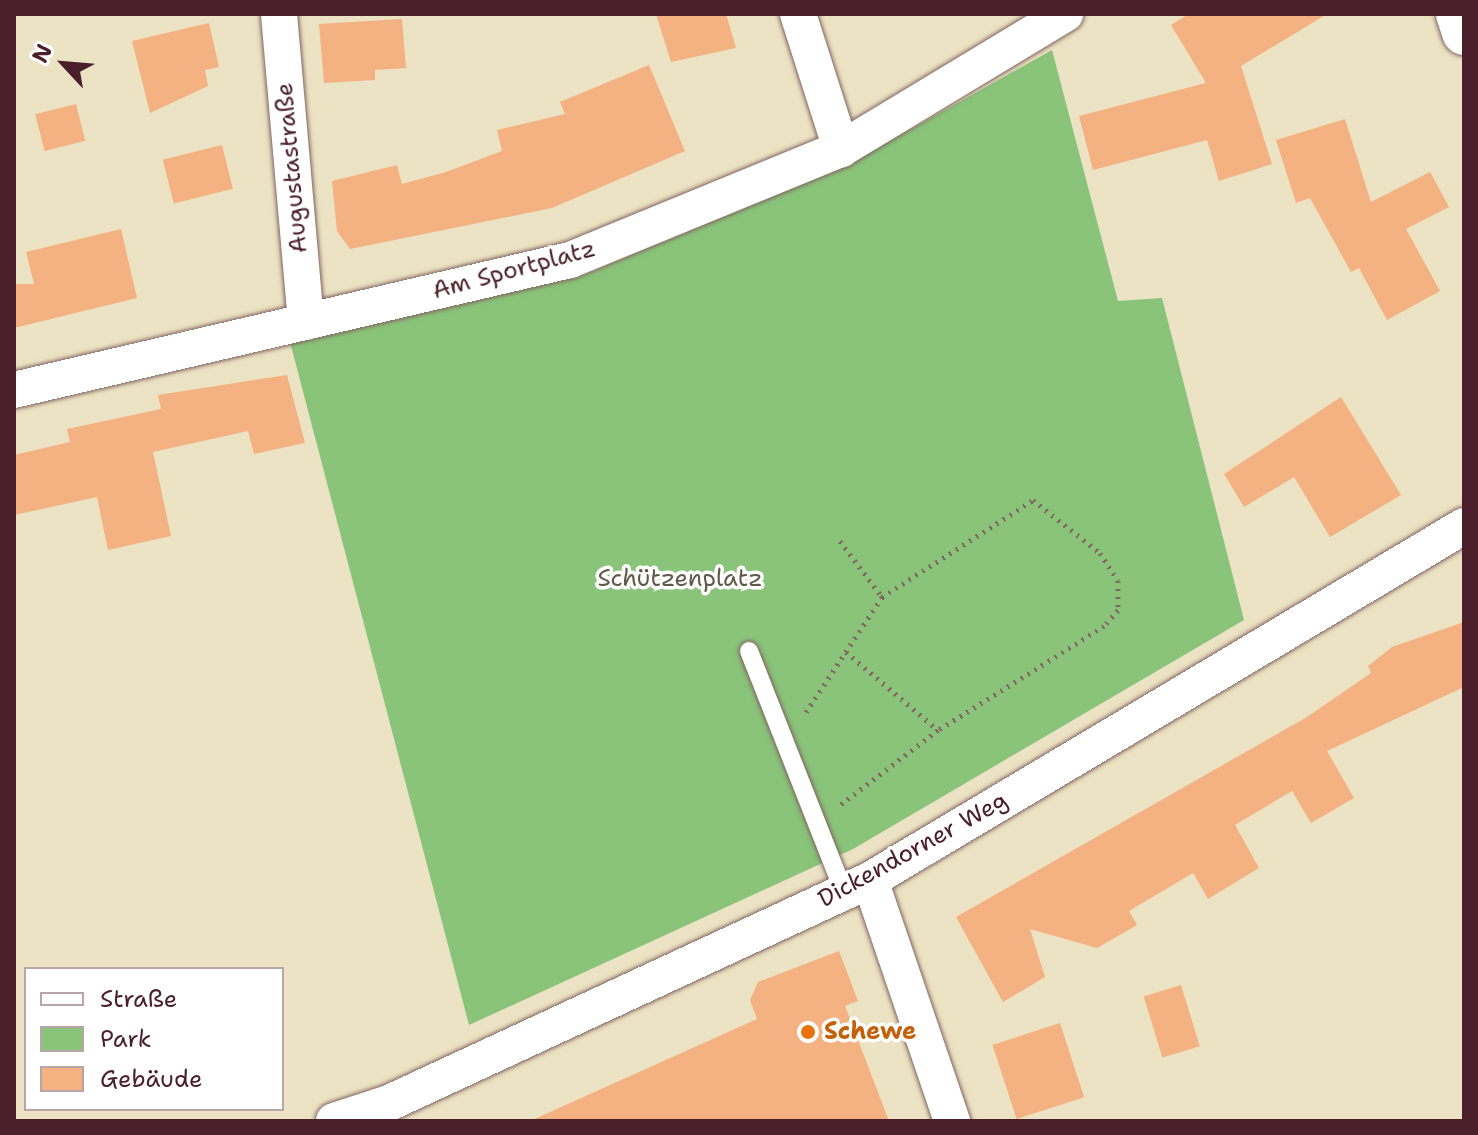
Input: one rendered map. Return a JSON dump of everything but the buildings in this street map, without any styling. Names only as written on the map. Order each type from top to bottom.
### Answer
[{"type":"street","name":"Augustastraße","points":[[279,14],[306,322]]},
{"type":"street","points":[[798,14],[841,149]]},
{"type":"street","name":"Am Sportplatz","points":[[14,390],[570,260],[841,149],[1065,14]]},
{"type":"street","points":[[1458,14],[1464,33]]},
{"type":"street","name":"Dickendorner Weg","points":[[334,1121],[392,1112],[857,886],[1464,526]]},
{"type":"street","points":[[857,886],[952,1121]]},
{"type":"lane","points":[[749,651],[816,820],[857,886]]},
{"type":"path","points":[[785,743],[882,597],[1033,500],[1100,553],[1118,581],[1118,610],[1104,626],[938,730],[898,767],[816,820]]},
{"type":"path","points":[[840,541],[882,597]]},
{"type":"path","points":[[846,652],[938,730]]},
{"type":"green space","name":"Schützenplatz","points":[[1052,50],[1118,301],[1162,298],[1244,620],[853,849],[469,1025],[289,338],[579,277],[849,164]]},
{"type":"place","name":"Schewe","points":[[808,1032]]}]
